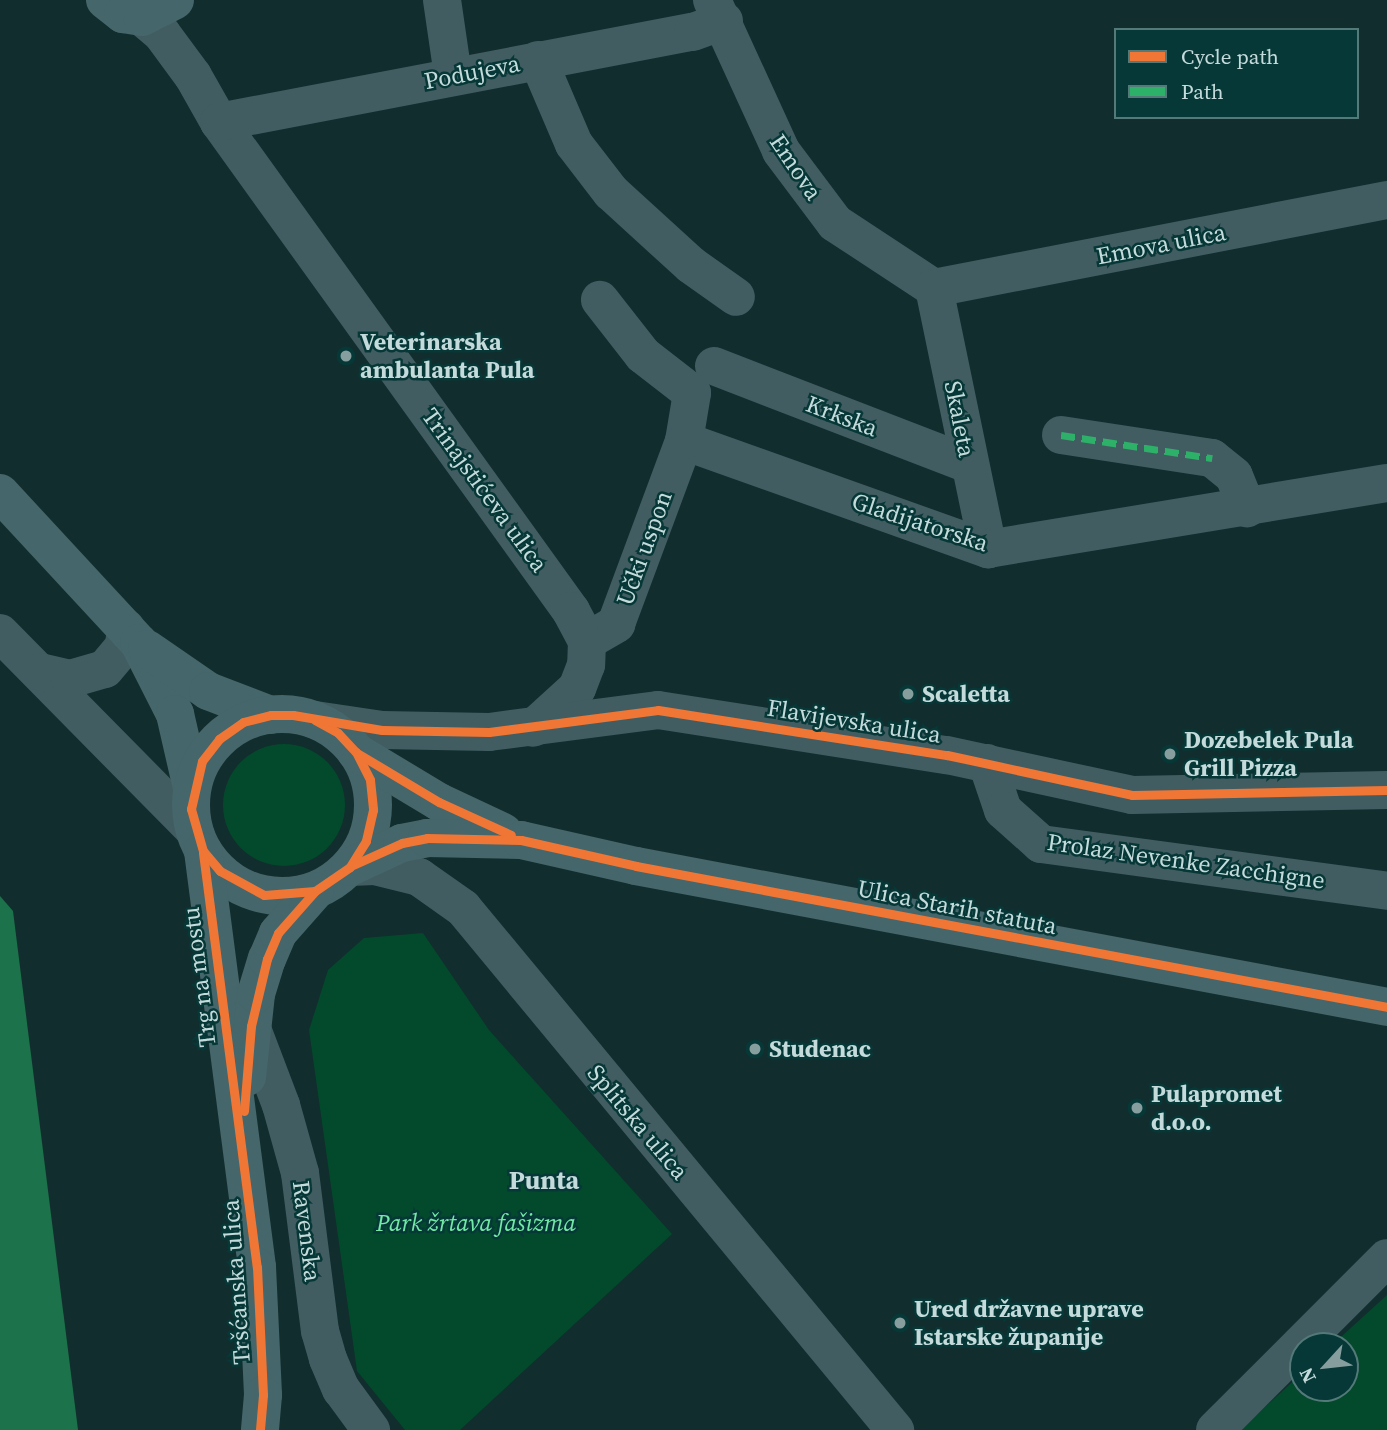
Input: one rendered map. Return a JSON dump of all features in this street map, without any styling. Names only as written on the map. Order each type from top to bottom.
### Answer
[{"type":"main road","points":[[105,0],[123,14],[142,17],[175,0]]},
{"type":"main road","points":[[0,493],[132,636],[208,691],[271,715]]},
{"type":"main road","points":[[132,636],[175,714],[192,788]]},
{"type":"main road","name":"Trg na mostu","points":[[243,1132],[227,1054],[192,788],[202,761],[219,738],[243,722],[271,715],[315,720],[338,733],[356,752],[439,802],[521,840]]},
{"type":"main road","name":"Trg na mostu","points":[[350,867],[366,841],[373,810],[370,780],[356,752]]},
{"type":"main road","name":"Trg na mostu","points":[[243,1132],[256,994],[278,933],[315,891],[350,867],[402,843],[427,838],[521,840]]},
{"type":"main road","name":"Ulica Starih statuta","points":[[521,840],[636,866],[1387,1007]]},
{"type":"main road","name":"Trg na mostu","points":[[199,841],[219,872],[264,895],[315,891]]},
{"type":"main road","name":"Tršćanska ulica","points":[[243,1132],[257,1267],[263,1395],[260,1430]]},
{"type":"street","points":[[442,0],[453,75]]},
{"type":"street","name":"Podujeva","points":[[219,122],[453,75],[693,32],[718,10]]},
{"type":"street","name":"Emova","points":[[718,10],[781,151],[835,223],[934,288]]},
{"type":"street","name":"Trinajstićeva ulica","points":[[142,17],[162,34],[193,76],[219,122],[548,579],[587,641]]},
{"type":"street","points":[[538,60],[574,144],[611,192],[691,265],[736,297]]},
{"type":"street","name":"Emova ulica","points":[[934,288],[1387,200]]},
{"type":"street","name":"Skaleta","points":[[934,288],[988,549]]},
{"type":"street","name":"Učki uspon","points":[[587,641],[616,624],[684,441],[692,393],[643,355],[600,300]]},
{"type":"street","name":"Krkska","points":[[714,366],[970,465]]},
{"type":"street","points":[[1061,435],[1212,458],[1234,476],[1247,508]]},
{"type":"street","name":"Gladijatorska","points":[[684,441],[988,549],[1387,483]]},
{"type":"street","name":"Trg na mostu","points":[[0,633],[199,841]]},
{"type":"street","points":[[40,672],[70,679],[105,669],[132,636]]},
{"type":"street","points":[[533,728],[578,688],[586,665],[587,641]]},
{"type":"street","name":"Flavijevska ulica","points":[[315,720],[382,730],[489,732],[658,710],[987,763],[1132,794],[1387,790]]},
{"type":"street","name":"Prolaz Nevenke Zacchigne","points":[[987,763],[1003,810],[1041,844],[1387,891]]},
{"type":"street","name":"Splitska ulica","points":[[350,867],[375,866],[419,877],[463,908],[895,1430]]},
{"type":"street","name":"Ravenska","points":[[251,1026],[281,1105],[300,1173],[320,1331],[328,1359],[341,1389],[371,1430]]},
{"type":"street","points":[[1215,1430],[1387,1258]]},
{"type":"green space","points":[[284,744],[307,749],[327,762],[340,782],[345,805],[340,828],[327,848],[307,861],[284,866],[261,861],[241,848],[228,828],[223,805],[228,782],[241,762],[261,749]]},
{"type":"green space","points":[[0,896],[13,911],[78,1430],[0,1430]]},
{"type":"green space","name":"Park žrtava fašizma","points":[[423,933],[489,1030],[672,1234],[460,1430],[405,1430],[357,1371],[309,1030],[328,970],[364,938]]},
{"type":"green space","points":[[1387,1295],[1387,1430],[1240,1430],[1289,1385],[1289,1402],[1359,1402],[1359,1332],[1346,1332]]},
{"type":"marked path","points":[[1061,435],[1212,458]]},
{"type":"cycle path","points":[[315,720],[338,733],[356,752],[370,780],[373,810],[366,841],[350,867],[315,891],[264,895],[220,871],[203,851],[191,809],[202,761],[219,739],[243,722],[271,715],[293,715],[382,730],[489,732],[658,710],[947,755],[1132,795],[1387,790]]},
{"type":"cycle path","points":[[357,753],[439,802],[511,835]]},
{"type":"cycle path","points":[[353,865],[402,843],[427,838],[521,840],[636,866],[1387,1007]]},
{"type":"cycle path","points":[[203,853],[257,1267],[263,1395],[260,1430]]},
{"type":"cycle path","points":[[244,1111],[251,1026],[267,959],[278,933],[315,891]]},
{"type":"place","name":"Veterinarska ambulanta Pula","points":[[346,356]]},
{"type":"place","name":"Scaletta","points":[[908,694]]},
{"type":"place","name":"Dozebelek Pula Grill Pizza","points":[[1170,754]]},
{"type":"place","name":"Studenac","points":[[755,1049]]},
{"type":"place","name":"Pulapromet d.o.o.","points":[[1137,1108]]},
{"type":"place","name":"Ured državne uprave Istarske županije","points":[[900,1323]]},
{"type":"district","name":"Punta","points":[[544,1181]]}]
